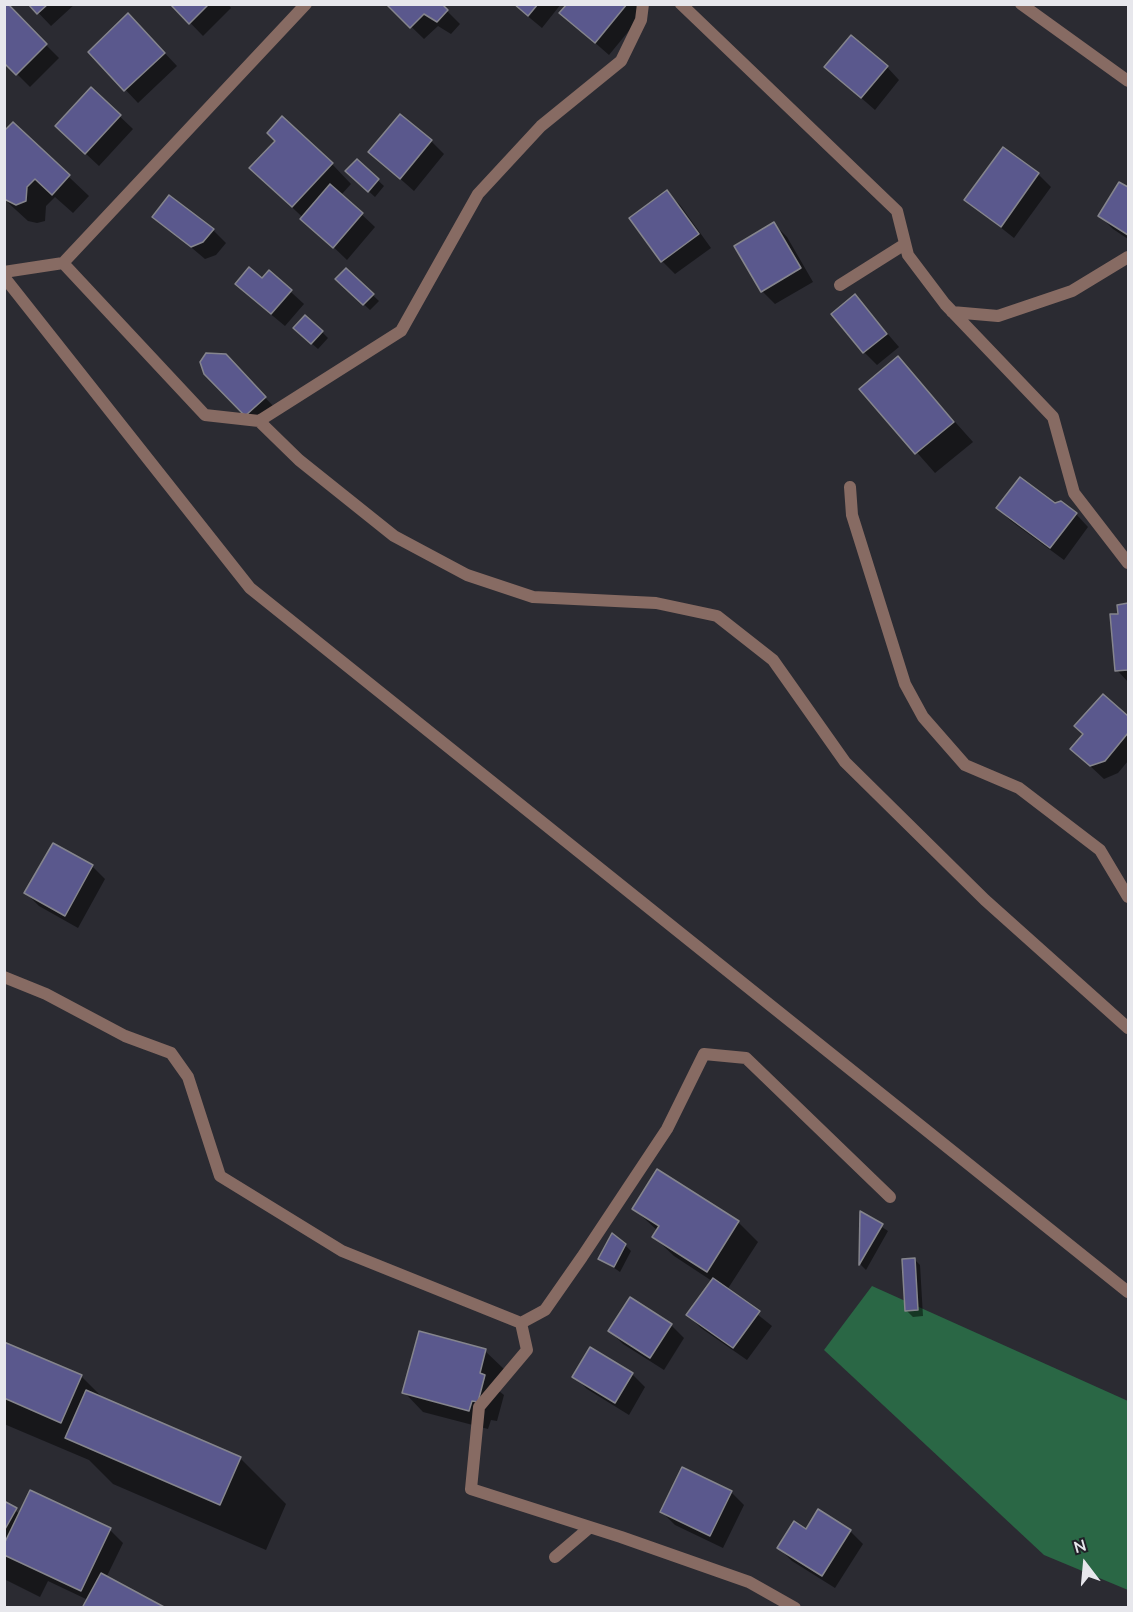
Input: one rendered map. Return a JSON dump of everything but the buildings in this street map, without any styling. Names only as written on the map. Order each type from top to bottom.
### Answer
[{"type":"street","points":[[4,272],[63,263],[306,4]]},
{"type":"street","points":[[259,421],[401,331],[478,194],[541,126],[621,61],[641,20],[642,4]]},
{"type":"street","points":[[681,4],[897,211],[908,255],[952,312],[1053,417],[1074,493],[1128,563]]},
{"type":"street","points":[[1021,4],[1128,81]]},
{"type":"street","points":[[840,285],[905,244]]},
{"type":"street","points":[[952,312],[998,316],[1072,291],[1128,257]]},
{"type":"street","points":[[63,263],[205,415],[259,421],[299,460],[394,536],[467,575],[533,597],[656,603],[717,616],[773,660],[845,762],[985,900],[1128,1028]]},
{"type":"street","points":[[4,277],[250,588],[1128,1292]]},
{"type":"street","points":[[850,487],[852,515],[905,684],[923,717],[965,765],[1019,788],[1100,850],[1128,897]]},
{"type":"street","points":[[4,977],[46,994],[125,1036],[171,1053],[188,1077],[220,1176],[342,1251],[521,1323]]},
{"type":"street","points":[[521,1323],[545,1310],[582,1257],[667,1129],[704,1054],[746,1058],[890,1197]]},
{"type":"street","points":[[521,1323],[527,1350],[479,1407],[471,1489],[749,1582],[795,1608]]},
{"type":"street","points":[[555,1557],[589,1528]]},
{"type":"green space","points":[[872,1286],[1128,1401],[1128,1590],[1044,1555],[824,1350]]}]
